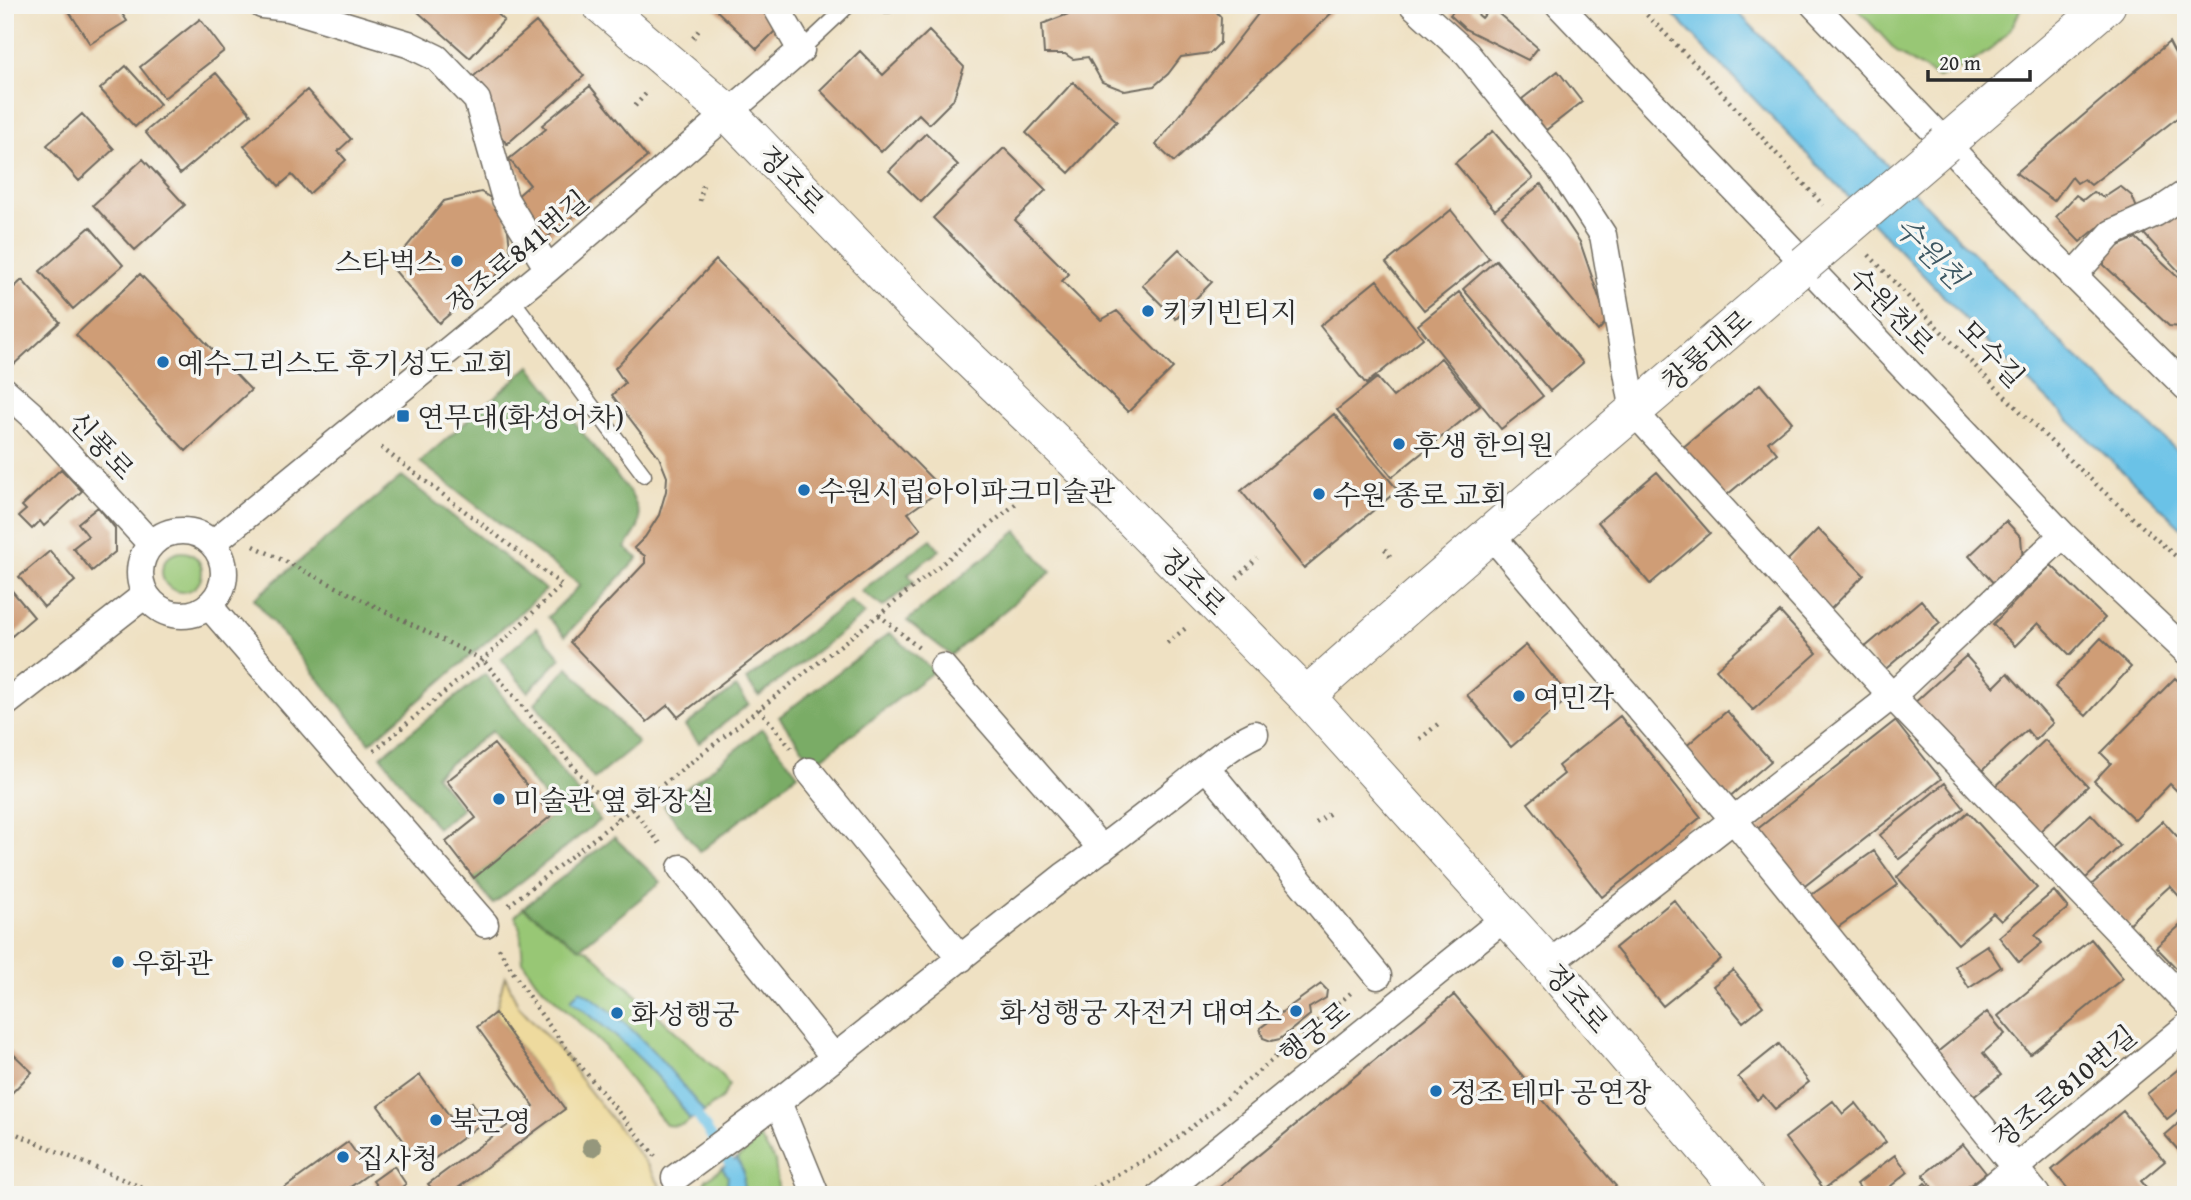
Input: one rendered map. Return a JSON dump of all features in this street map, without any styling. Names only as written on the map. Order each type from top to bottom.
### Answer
[{"type":"street","points":[[262,5],[289,8],[408,44],[438,58],[477,100],[505,199],[548,270]]},
{"type":"street","name":"정조로","points":[[601,5],[728,113],[913,305],[1076,462],[1306,696],[1548,964],[1745,1195]]},
{"type":"street","points":[[775,5],[801,50]]},
{"type":"street","points":[[1413,5],[1466,54],[1560,169],[1603,234],[1634,412],[1892,696],[2186,1002]]},
{"type":"street","name":"수원천로","points":[[1559,5],[2063,535],[2186,651]]},
{"type":"street","points":[[1814,5],[2073,276],[2186,387]]},
{"type":"street","name":"창룡대로","points":[[1306,696],[1417,596],[1492,535],[2107,5]]},
{"type":"street","name":"정조로841번길","points":[[219,538],[548,270],[801,50]]},
{"type":"street","points":[[2073,276],[2112,233],[2183,200]]},
{"type":"street","name":"신풍로","points":[[5,391],[32,414],[151,544]]},
{"type":"street","points":[[189,530],[219,538],[225,568],[223,582],[218,595],[209,606],[183,615],[156,607],[145,595],[139,569],[151,544],[162,535],[175,531],[189,530]]},
{"type":"street","points":[[1492,535],[1734,820],[2037,1195]]},
{"type":"street","points":[[1548,964],[1892,696],[2063,535]]},
{"type":"street","points":[[9,693],[145,595]]},
{"type":"street","points":[[209,606],[485,924]]},
{"type":"street","points":[[943,667],[1102,849]]},
{"type":"street","points":[[682,1172],[778,1102],[1206,767],[1255,734]]},
{"type":"street","points":[[1206,767],[1378,976]]},
{"type":"street","points":[[809,771],[961,958]]},
{"type":"street","points":[[681,869],[834,1056]]},
{"type":"street","name":"행궁로","points":[[1161,1195],[1506,917]]},
{"type":"street","name":"정조로810번길","points":[[1982,1195],[2186,1027]]},
{"type":"street","points":[[778,1102],[816,1195]]},
{"type":"lane","points":[[801,50],[849,5]]},
{"type":"lane","points":[[879,5],[890,5]]},
{"type":"lane","points":[[512,299],[644,475]]},
{"type":"path","points":[[1637,5],[1702,71],[1829,211]]},
{"type":"path","points":[[635,106],[648,91]]},
{"type":"path","points":[[701,201],[703,184]]},
{"type":"path","name":"모수길","points":[[1866,251],[2033,425],[2120,508],[2186,565]]},
{"type":"path","points":[[352,770],[483,660],[562,585],[355,427]]},
{"type":"path","points":[[682,1172],[555,1033],[518,981],[485,924],[879,615],[1018,502]]},
{"type":"path","points":[[219,538],[483,660],[618,819]]},
{"type":"path","points":[[1385,549],[1392,559]]},
{"type":"path","points":[[1234,581],[1257,558]]},
{"type":"path","points":[[879,615],[943,667]]},
{"type":"path","points":[[1167,643],[1186,627]]},
{"type":"path","points":[[759,709],[809,771]]},
{"type":"path","points":[[1420,739],[1438,724]]},
{"type":"path","points":[[632,809],[681,869]]},
{"type":"path","points":[[1316,823],[1330,813]]},
{"type":"path","points":[[1081,1195],[1159,1152],[1211,1112],[1330,1008]]},
{"type":"path","points":[[5,1129],[159,1195]]},
{"type":"green space","points":[[1854,5],[2021,5],[2009,30],[2000,41],[1963,67],[1938,78],[1898,53]]},
{"type":"green space","points":[[530,366],[631,494],[639,517],[638,528],[625,548],[638,558],[565,636],[548,617],[580,585],[420,462]]},
{"type":"green space","points":[[402,476],[546,590],[370,743],[254,599]]},
{"type":"green space","points":[[1017,531],[1051,572],[951,655],[907,621]]},
{"type":"green space","points":[[931,539],[940,550],[908,574],[914,582],[883,607],[861,591]]},
{"type":"green space","points":[[182,552],[196,558],[202,572],[196,586],[182,592],[168,586],[162,572],[168,558]]},
{"type":"green space","points":[[850,601],[865,614],[759,696],[746,680]]},
{"type":"green space","points":[[536,628],[561,658],[528,692],[501,659]]},
{"type":"green space","points":[[890,633],[934,671],[814,764],[779,717]]},
{"type":"green space","points":[[568,667],[638,743],[594,779],[535,703]]},
{"type":"green space","points":[[485,674],[600,820],[493,904],[473,878],[556,812],[492,731],[435,775],[462,809],[437,828],[381,756]]},
{"type":"green space","points":[[736,687],[749,704],[699,743],[685,726]]},
{"type":"green space","points":[[762,729],[798,774],[700,852],[664,806]]},
{"type":"green space","points":[[614,837],[661,882],[580,948],[523,908]]},
{"type":"green space","points":[[523,908],[580,948],[588,950],[723,1076],[729,1085],[722,1098],[704,1112],[631,1030],[580,990],[571,999],[651,1070],[679,1102],[690,1120],[682,1124],[666,1125],[604,1046],[536,981],[523,962],[520,928],[515,916]]},
{"type":"green space","points":[[758,1135],[775,1161],[779,1195],[743,1195],[744,1173],[737,1159],[749,1149]]},
{"type":"green space","points":[[722,1168],[728,1176],[726,1195],[705,1195],[702,1188],[706,1180]]},
{"type":"sand","points":[[505,976],[518,1005],[570,1062],[646,1163],[666,1195],[463,1195],[458,1188],[565,1109],[495,1013]]},
{"type":"water","name":"수원천","points":[[1664,5],[1731,5],[2051,333],[2186,459],[2186,532],[1994,349]]},
{"type":"water","points":[[580,990],[632,1029],[704,1112],[690,1120],[679,1102],[651,1070],[620,1040],[571,1000]]},
{"type":"water","points":[[737,1159],[744,1173],[743,1195],[726,1195],[728,1176],[722,1168]]},
{"type":"building","points":[[65,5],[116,5],[127,21],[90,44]]},
{"type":"building","points":[[401,5],[488,5],[504,20],[470,58],[417,11]]},
{"type":"building","points":[[711,5],[762,5],[777,29],[757,49]]},
{"type":"building","points":[[1076,5],[1198,5],[1214,9],[1221,17],[1220,43],[1210,53],[1181,57],[1154,86],[1125,91],[1102,82],[1088,57],[1073,59],[1065,54],[1044,54],[1042,24],[1076,11]]},
{"type":"building","points":[[1265,5],[1340,5],[1174,162],[1156,145]]},
{"type":"building","points":[[1459,5],[1467,5],[1482,18],[1491,7],[1538,48],[1528,60],[1465,29],[1450,15]]},
{"type":"building","points":[[200,19],[224,51],[164,98],[140,67]]},
{"type":"building","points":[[536,22],[584,76],[507,144],[489,122],[474,76]]},
{"type":"building","points":[[929,31],[964,67],[953,100],[929,124],[919,114],[881,152],[820,90],[860,51],[883,75]]},
{"type":"building","points":[[2169,42],[2186,75],[2186,111],[2091,185],[2084,179],[2077,183],[2072,177],[2054,201],[2016,173]]},
{"type":"building","points":[[126,66],[160,104],[135,127],[100,89]]},
{"type":"building","points":[[1558,71],[1582,102],[1546,130],[1522,99]]},
{"type":"building","points":[[216,73],[251,114],[180,174],[145,132]]},
{"type":"building","points":[[1073,82],[1117,121],[1069,173],[1026,133]]},
{"type":"building","points":[[590,86],[647,157],[545,239],[514,199],[530,185],[509,159],[546,129],[542,125]]},
{"type":"building","points":[[307,90],[351,139],[338,151],[346,160],[309,194],[292,175],[279,186],[244,146]]},
{"type":"building","points":[[82,114],[114,149],[79,181],[47,145]]},
{"type":"building","points":[[1493,131],[1533,178],[1495,210],[1455,163]]},
{"type":"building","points":[[926,133],[958,165],[921,202],[889,171]]},
{"type":"building","points":[[1004,148],[1046,190],[1015,220],[1069,274],[1062,281],[1101,320],[1117,311],[1173,368],[1128,412],[933,218]]},
{"type":"building","points":[[143,159],[185,205],[135,250],[93,205]]},
{"type":"building","points":[[1541,184],[1580,242],[1607,321],[1598,331],[1502,216]]},
{"type":"building","points":[[2120,186],[2132,196],[2138,211],[2097,228],[2080,242],[2056,217],[2076,195],[2083,200],[2093,192],[2103,197]]},
{"type":"building","points":[[481,192],[505,207],[512,262],[439,323],[391,266],[444,201]]},
{"type":"building","points":[[1451,210],[1489,258],[1424,310],[1386,263]]},
{"type":"building","points":[[2180,210],[2186,218],[2186,279],[2144,234]]},
{"type":"building","points":[[90,227],[123,265],[73,309],[40,271]]},
{"type":"building","points":[[2136,238],[2186,285],[2186,323],[2182,327],[2169,326],[2104,265],[2104,252]]},
{"type":"building","points":[[1179,249],[1212,282],[1176,319],[1142,285]]},
{"type":"building","name":"수원시립아이파크미술관","points":[[716,260],[942,489],[908,513],[921,529],[678,717],[668,705],[647,722],[570,642],[645,563],[645,556],[634,548],[645,537],[659,515],[666,491],[667,477],[659,457],[612,395],[625,383],[615,368]]},
{"type":"building","points":[[1496,260],[1583,363],[1550,391],[1463,289]]},
{"type":"building","name":"예수그리스도 후기성도 교회","points":[[140,274],[251,390],[186,451],[76,335]]},
{"type":"building","points":[[22,280],[60,322],[11,367],[5,360],[5,296]]},
{"type":"building","points":[[1377,280],[1423,338],[1366,384],[1320,326]]},
{"type":"building","points":[[1459,292],[1543,396],[1501,429],[1418,325]]},
{"type":"building","name":"후생 한의원","points":[[1441,358],[1480,406],[1392,477],[1337,410],[1377,378],[1393,397]]},
{"type":"building","points":[[1760,384],[1792,422],[1768,442],[1777,453],[1722,499],[1681,449]]},
{"type":"building","points":[[1334,414],[1398,490],[1304,568],[1241,491]]},
{"type":"building","points":[[61,469],[82,491],[44,526],[40,521],[32,529],[19,516],[26,510],[22,506]]},
{"type":"building","points":[[1657,472],[1710,533],[1650,584],[1598,522]]},
{"type":"building","points":[[98,507],[115,528],[115,552],[92,571],[73,548],[88,536],[78,523]]},
{"type":"building","points":[[2006,521],[2021,537],[2023,562],[1997,587],[1969,556]]},
{"type":"building","points":[[1818,529],[1864,575],[1827,613],[1781,567]]},
{"type":"building","points":[[50,551],[75,581],[44,607],[19,577]]},
{"type":"building","points":[[2051,565],[2105,618],[2070,655],[2038,623],[2015,646],[1993,624]]},
{"type":"building","points":[[8,586],[34,617],[5,642],[5,588]]},
{"type":"building","points":[[1921,600],[1940,623],[1882,672],[1863,649]]},
{"type":"building","points":[[1780,612],[1817,653],[1753,710],[1716,669]]},
{"type":"building","points":[[2101,638],[2131,667],[2086,716],[2055,687]]},
{"type":"building","name":"여민각","points":[[1526,645],[1570,697],[1511,747],[1467,695]]},
{"type":"building","points":[[1966,656],[1994,687],[2008,673],[2053,723],[2035,740],[2027,730],[1977,775],[1913,704]]},
{"type":"building","points":[[2175,678],[2186,688],[2186,790],[2181,795],[2170,784],[2135,820],[2094,781],[2111,763],[2101,753]]},
{"type":"building","points":[[1727,711],[1771,761],[1728,798],[1684,748]]},
{"type":"building","points":[[1620,716],[1701,817],[1602,897],[1528,803],[1564,774],[1558,766]]},
{"type":"building","points":[[1895,721],[1941,779],[1801,889],[1755,831]]},
{"type":"building","points":[[2045,740],[2088,786],[2037,834],[1994,788]]},
{"type":"building","name":"미술관 옆 화장실","points":[[494,744],[551,816],[474,878],[446,842],[476,818],[447,781]]},
{"type":"building","points":[[1945,783],[1964,808],[1899,859],[1880,835]]},
{"type":"building","points":[[1968,812],[2037,888],[2001,921],[1993,913],[1958,944],[1897,877]]},
{"type":"building","points":[[2091,814],[2120,846],[2086,878],[2056,846]]},
{"type":"building","points":[[2163,821],[2186,846],[2186,904],[2170,886],[2127,925],[2090,886]]},
{"type":"building","points":[[1874,851],[1898,885],[1831,932],[1807,898]]},
{"type":"building","points":[[2054,891],[2068,908],[2035,935],[2042,943],[2019,962],[1999,937]]},
{"type":"building","points":[[1674,900],[1721,959],[1663,1006],[1615,948]]},
{"type":"building","points":[[2186,920],[2186,978],[2156,947]]},
{"type":"building","points":[[2091,939],[2123,978],[2030,1054],[1998,1016]]},
{"type":"building","points":[[1987,945],[2001,967],[1969,988],[1955,966]]},
{"type":"building","points":[[1733,970],[1763,1006],[1743,1022],[1713,986]]},
{"type":"building","name":"화성행궁 자전거 대여소","points":[[1321,984],[1327,990],[1326,998],[1309,1008],[1310,1015],[1280,1039],[1271,1041],[1263,1038],[1260,1028]]},
{"type":"building","name":"정조 테마 공연장","points":[[1454,995],[1616,1186],[1605,1195],[1210,1195]]},
{"type":"building","points":[[1987,1012],[2005,1034],[1983,1053],[2001,1075],[1972,1098],[1935,1054]]},
{"type":"building","points":[[495,1013],[565,1109],[458,1188],[463,1195],[437,1195],[428,1184],[534,1106],[477,1027]]},
{"type":"building","points":[[1779,1044],[1809,1082],[1775,1109],[1763,1095],[1757,1100],[1738,1077]]},
{"type":"building","points":[[5,1046],[32,1072],[5,1100]]},
{"type":"building","points":[[2186,1063],[2186,1104],[2167,1119],[2147,1094]]},
{"type":"building","name":"북군영","points":[[420,1075],[451,1118],[472,1102],[485,1121],[423,1167],[378,1106]]},
{"type":"building","points":[[1833,1101],[1843,1114],[1856,1103],[1886,1142],[1824,1189],[1785,1138]]},
{"type":"building","points":[[2123,1111],[2165,1161],[2141,1181],[2153,1195],[2073,1195],[2052,1170]]},
{"type":"building","points":[[2186,1117],[2186,1159],[2165,1135]]},
{"type":"building","name":"집사청","points":[[348,1142],[370,1173],[339,1195],[287,1195],[283,1189]]},
{"type":"building","points":[[1963,1144],[1986,1173],[1957,1195],[1938,1195],[1923,1175]]},
{"type":"building","points":[[1895,1155],[1908,1172],[1880,1195],[1865,1195],[1857,1184]]},
{"type":"building","points":[[394,1166],[406,1184],[391,1195],[384,1195],[373,1181]]},
{"type":"building","points":[[1925,1183],[1936,1195],[1912,1195]]},
{"type":"waterway","points":[[691,1106],[729,1163],[736,1178],[735,1195]]},
{"type":"place","name":"스타벅스","points":[[457,261]]},
{"type":"place","name":"키키빈티지","points":[[1148,311]]},
{"type":"place","name":"예수그리스도 후기성도 교회","points":[[163,362]]},
{"type":"place","name":"연무대(화성어차)","points":[[403,416]]},
{"type":"place","name":"후생 한의원","points":[[1399,444]]},
{"type":"place","name":"수원시립아이파크미술관","points":[[804,490]]},
{"type":"place","name":"수원 종로 교회","points":[[1319,494]]},
{"type":"place","name":"여민각","points":[[1519,696]]},
{"type":"place","name":"미술관 옆 화장실","points":[[499,799]]},
{"type":"place","name":"우화관","points":[[118,962]]},
{"type":"place","name":"화성행궁 자전거 대여소","points":[[1296,1011]]},
{"type":"place","name":"화성행궁","points":[[617,1013]]},
{"type":"place","name":"정조 테마 공연장","points":[[1436,1091]]},
{"type":"place","name":"북군영","points":[[436,1120]]},
{"type":"place","name":"집사청","points":[[343,1157]]}]
